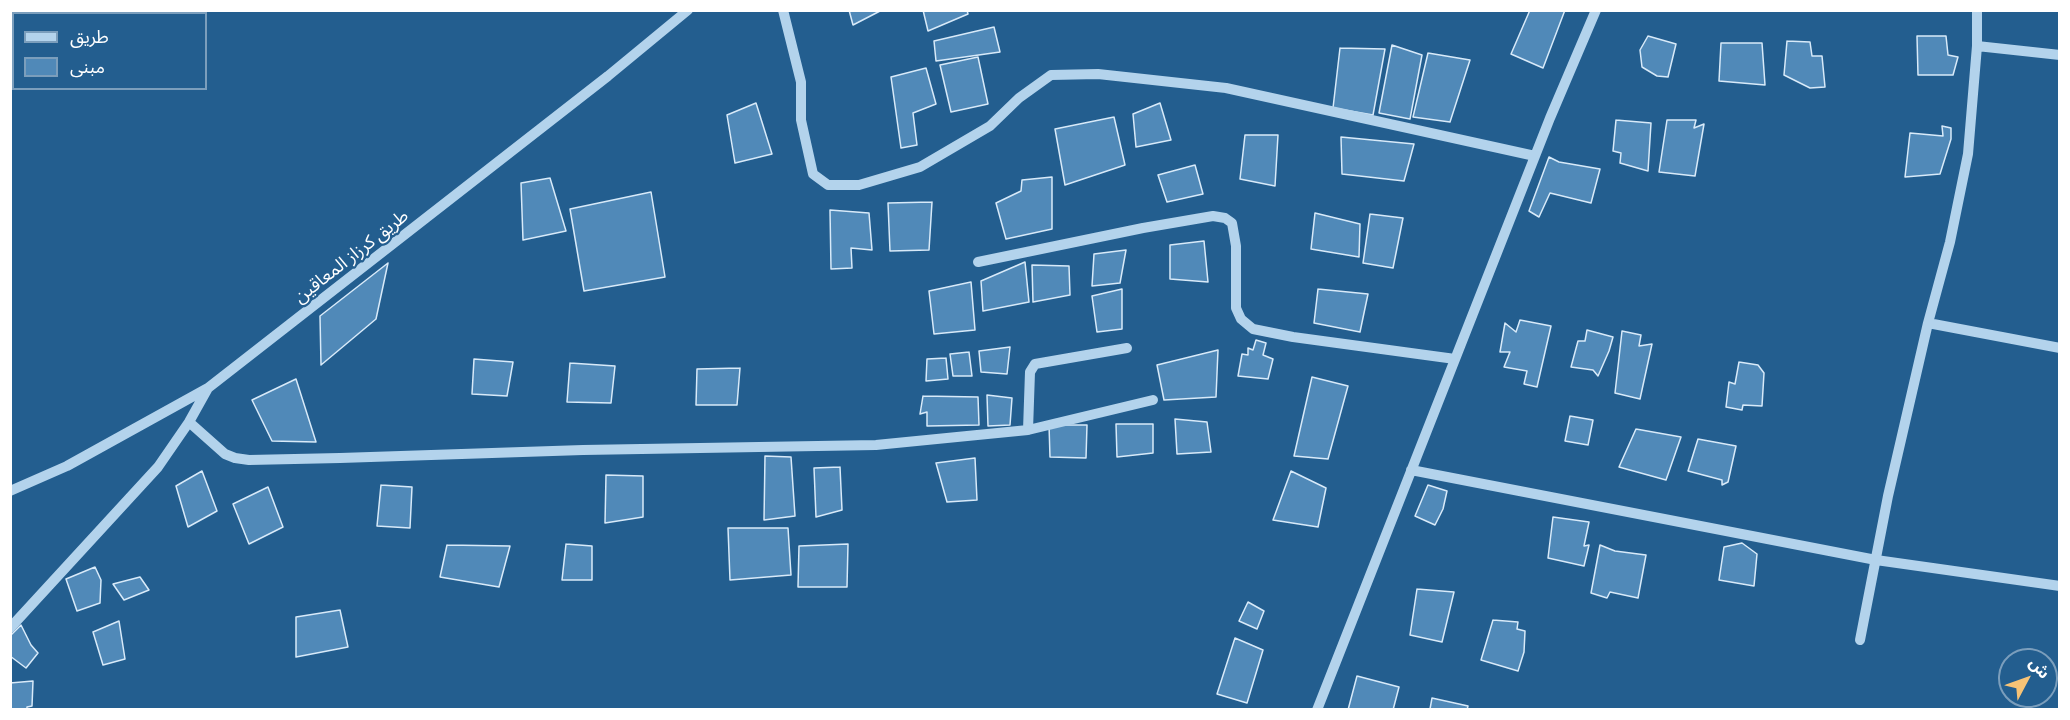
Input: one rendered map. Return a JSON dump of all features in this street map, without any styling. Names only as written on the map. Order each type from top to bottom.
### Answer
[{"type":"street","points":[[783,10],[801,82],[801,120],[810,163],[813,174],[828,185],[859,185],[920,167],[990,126],[1019,98],[1051,75],[1098,74],[1226,88],[1535,156]]},
{"type":"street","points":[[1317,710],[1535,156],[1596,10]]},
{"type":"street","points":[[1860,640],[1888,496],[1928,322],[1950,242],[1968,154],[1977,46],[1977,10]]},
{"type":"street","name":"طريق كرزاز المعاقين","points":[[10,491],[67,466],[208,388],[608,76],[686,11]]},
{"type":"street","points":[[1977,46],[2060,55]]},
{"type":"street","points":[[978,262],[1143,228],[1213,216],[1225,218],[1232,223],[1236,246],[1236,308],[1241,319],[1253,329],[1293,337],[1455,359]]},
{"type":"street","points":[[1928,322],[2060,348]]},
{"type":"street","points":[[1028,430],[1030,372],[1035,364],[1127,348]]},
{"type":"street","points":[[10,628],[158,467],[189,422],[208,388]]},
{"type":"street","points":[[189,422],[225,454],[249,460],[583,450],[876,445],[1028,430],[1153,400]]},
{"type":"street","points":[[1411,470],[1876,560],[2060,586]]},
{"type":"building","points":[[849,10],[882,10],[853,25]]},
{"type":"building","points":[[923,10],[967,10],[968,14],[928,31]]},
{"type":"building","points":[[1530,10],[1565,10],[1543,68],[1511,54]]},
{"type":"building","points":[[994,27],[1000,52],[936,61],[934,41]]},
{"type":"building","points":[[1648,36],[1676,44],[1668,77],[1657,76],[1642,67],[1640,50]]},
{"type":"building","points":[[1917,36],[1946,36],[1948,55],[1958,57],[1953,75],[1918,75]]},
{"type":"building","points":[[1787,41],[1810,42],[1812,56],[1822,56],[1825,87],[1810,88],[1784,75]]},
{"type":"building","points":[[1721,43],[1762,43],[1765,85],[1719,81]]},
{"type":"building","points":[[1392,45],[1422,55],[1410,119],[1379,113]]},
{"type":"building","points":[[1340,48],[1385,49],[1373,115],[1333,108]]},
{"type":"building","points":[[1428,53],[1470,60],[1450,122],[1413,117]]},
{"type":"building","points":[[978,57],[988,104],[951,112],[940,65]]},
{"type":"building","points":[[926,68],[936,104],[913,113],[917,145],[901,148],[891,77]]},
{"type":"building","points":[[756,103],[772,154],[735,163],[727,115]]},
{"type":"building","points":[[1160,103],[1171,140],[1136,147],[1133,114]]},
{"type":"building","points":[[1114,117],[1125,165],[1065,185],[1055,129]]},
{"type":"building","points":[[1616,120],[1651,123],[1648,171],[1620,163],[1621,153],[1613,151]]},
{"type":"building","points":[[1667,120],[1696,120],[1694,128],[1704,124],[1695,176],[1659,172]]},
{"type":"building","points":[[1942,126],[1951,128],[1951,139],[1940,174],[1905,177],[1910,133],[1943,136]]},
{"type":"building","points":[[1245,135],[1278,135],[1275,186],[1240,179]]},
{"type":"building","points":[[1341,137],[1414,144],[1404,181],[1342,174]]},
{"type":"building","points":[[1549,157],[1559,162],[1600,169],[1591,203],[1550,193],[1539,217],[1529,211]]},
{"type":"building","points":[[1195,165],[1203,194],[1167,202],[1158,175]]},
{"type":"building","points":[[1052,177],[1052,229],[1006,239],[996,203],[1021,191],[1022,180]]},
{"type":"building","points":[[550,178],[566,231],[523,240],[521,183]]},
{"type":"building","points":[[651,192],[665,277],[584,291],[570,209]]},
{"type":"building","points":[[932,202],[929,250],[890,251],[888,203]]},
{"type":"building","points":[[830,210],[869,213],[872,250],[851,248],[852,268],[831,269]]},
{"type":"building","points":[[1315,213],[1360,224],[1359,257],[1311,249]]},
{"type":"building","points":[[1370,214],[1403,218],[1393,268],[1363,263]]},
{"type":"building","points":[[1204,241],[1208,282],[1170,279],[1170,245]]},
{"type":"building","points":[[1126,250],[1120,283],[1092,286],[1094,254]]},
{"type":"building","points":[[1025,262],[1029,302],[983,311],[981,281]]},
{"type":"building","points":[[388,263],[376,319],[321,365],[320,316]]},
{"type":"building","points":[[1032,265],[1069,266],[1070,295],[1033,302]]},
{"type":"building","points":[[971,282],[975,330],[934,334],[929,291]]},
{"type":"building","points":[[1122,289],[1122,329],[1097,332],[1092,296]]},
{"type":"building","points":[[1318,289],[1368,294],[1360,332],[1314,323]]},
{"type":"building","points":[[1520,320],[1551,326],[1537,387],[1524,384],[1527,371],[1504,367],[1510,352],[1500,352],[1505,323],[1516,332]]},
{"type":"building","points":[[1587,330],[1613,337],[1598,376],[1593,370],[1571,367],[1578,341],[1585,341]]},
{"type":"building","points":[[1622,331],[1641,335],[1639,346],[1652,344],[1640,399],[1615,393]]},
{"type":"building","points":[[1256,340],[1266,343],[1263,355],[1273,359],[1268,379],[1238,376],[1242,354],[1248,355],[1248,348],[1253,350]]},
{"type":"building","points":[[1010,347],[1007,374],[981,372],[979,351]]},
{"type":"building","points":[[1218,350],[1216,397],[1164,400],[1157,365]]},
{"type":"building","points":[[969,352],[972,376],[953,376],[950,354]]},
{"type":"building","points":[[946,358],[948,379],[926,381],[927,359]]},
{"type":"building","points":[[474,359],[513,362],[507,396],[472,394]]},
{"type":"building","points":[[1739,362],[1758,365],[1764,373],[1762,406],[1743,405],[1742,410],[1726,407],[1729,382],[1735,384]]},
{"type":"building","points":[[570,363],[615,366],[611,403],[567,402]]},
{"type":"building","points":[[740,368],[737,405],[696,405],[697,369]]},
{"type":"building","points":[[1312,377],[1348,386],[1328,459],[1294,456]]},
{"type":"building","points":[[296,379],[316,442],[272,441],[252,400]]},
{"type":"building","points":[[987,395],[1012,398],[1010,425],[988,426]]},
{"type":"building","points":[[923,396],[978,397],[979,425],[927,426],[927,412],[920,414]]},
{"type":"building","points":[[1570,416],[1593,420],[1588,445],[1565,441]]},
{"type":"building","points":[[1175,419],[1207,422],[1211,452],[1177,454]]},
{"type":"building","points":[[1116,424],[1153,424],[1153,453],[1117,457]]},
{"type":"building","points":[[1049,425],[1087,425],[1086,458],[1050,457]]},
{"type":"building","points":[[1636,429],[1681,437],[1666,480],[1619,467]]},
{"type":"building","points":[[1698,439],[1736,446],[1728,482],[1722,485],[1722,480],[1688,471]]},
{"type":"building","points":[[765,456],[791,457],[795,516],[764,520]]},
{"type":"building","points":[[975,458],[977,500],[947,502],[936,463]]},
{"type":"building","points":[[840,467],[842,510],[816,517],[814,468]]},
{"type":"building","points":[[202,471],[217,511],[188,527],[176,486]]},
{"type":"building","points":[[1291,471],[1326,488],[1318,527],[1273,520]]},
{"type":"building","points":[[606,475],[643,476],[643,517],[605,523]]},
{"type":"building","points":[[381,485],[412,487],[410,528],[377,526]]},
{"type":"building","points":[[1428,485],[1447,491],[1443,509],[1435,525],[1415,516]]},
{"type":"building","points":[[268,487],[283,527],[249,544],[233,504]]},
{"type":"building","points":[[1553,517],[1589,522],[1584,546],[1589,545],[1584,566],[1548,558]]},
{"type":"building","points":[[728,528],[788,528],[791,575],[730,580]]},
{"type":"building","points":[[1742,543],[1757,554],[1754,586],[1719,580],[1724,547]]},
{"type":"building","points":[[566,544],[592,546],[592,580],[562,580]]},
{"type":"building","points":[[848,544],[847,587],[798,587],[799,546]]},
{"type":"building","points":[[447,545],[510,546],[499,587],[440,577]]},
{"type":"building","points":[[1600,545],[1615,551],[1646,555],[1638,598],[1610,592],[1607,598],[1591,593]]},
{"type":"building","points":[[95,567],[101,580],[100,603],[77,611],[66,579]]},
{"type":"building","points":[[140,577],[149,590],[124,600],[113,584]]},
{"type":"building","points":[[1417,589],[1454,592],[1442,642],[1410,635]]},
{"type":"building","points":[[1248,602],[1264,611],[1257,629],[1239,621]]},
{"type":"building","points":[[340,610],[348,647],[296,657],[296,617]]},
{"type":"building","points":[[1493,620],[1518,622],[1517,629],[1525,631],[1524,652],[1518,671],[1481,660]]},
{"type":"building","points":[[119,621],[125,659],[103,665],[93,632]]},
{"type":"building","points":[[21,625],[31,645],[38,653],[26,668],[10,656],[10,636]]},
{"type":"building","points":[[1235,638],[1263,650],[1247,703],[1217,694]]},
{"type":"building","points":[[1357,676],[1399,687],[1393,710],[1348,710]]},
{"type":"building","points":[[33,681],[32,706],[27,707],[27,710],[10,710],[10,683]]},
{"type":"building","points":[[1432,698],[1468,706],[1467,710],[1432,710],[1430,709]]}]
